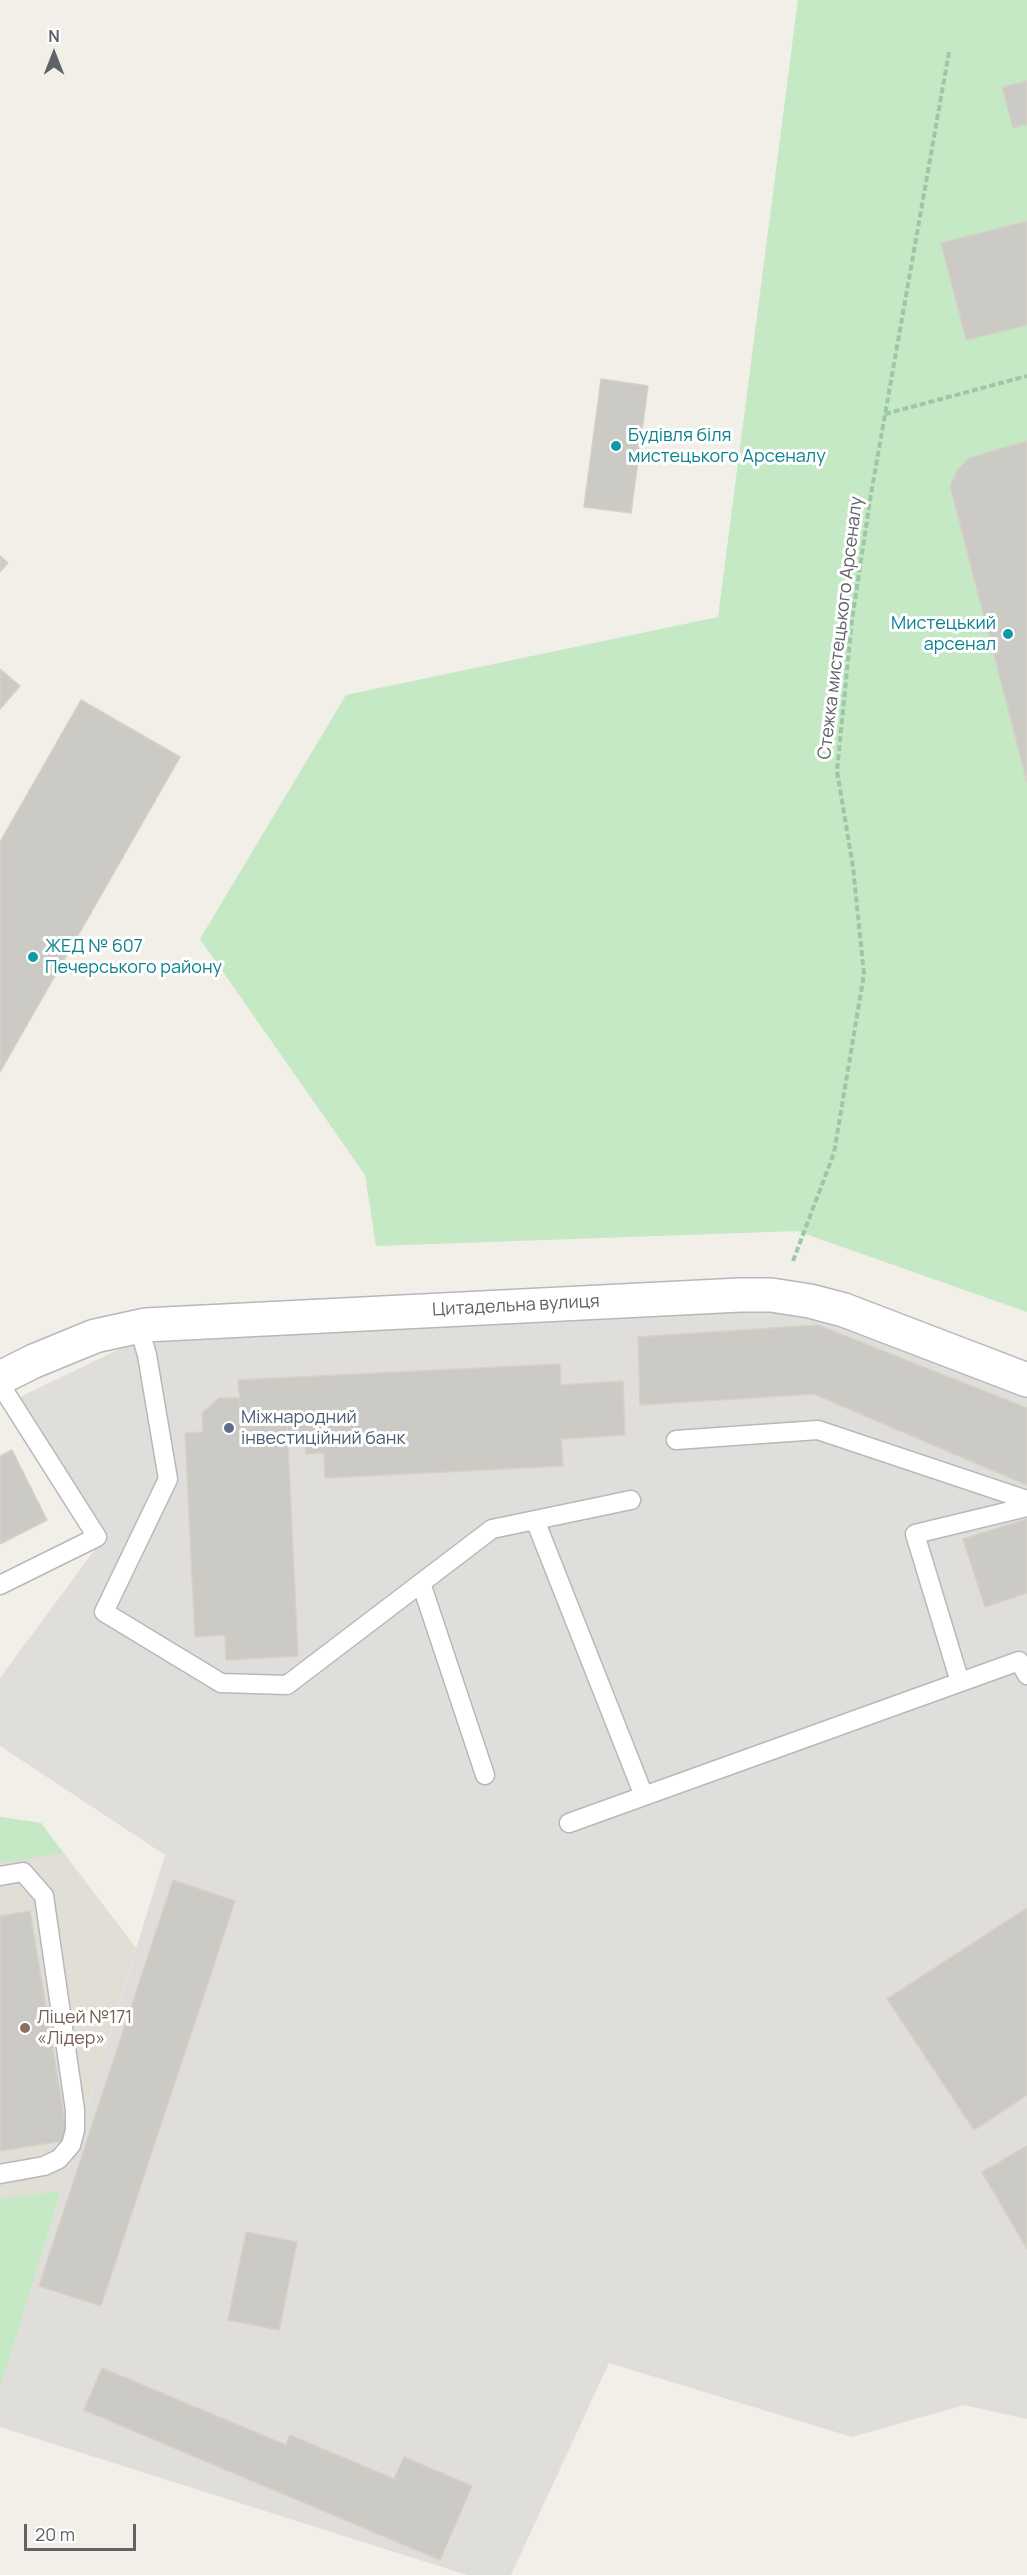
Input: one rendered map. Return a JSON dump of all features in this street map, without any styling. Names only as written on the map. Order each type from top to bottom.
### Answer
[{"type":"street","name":"Цитадельна вулиця","points":[[0,1378],[34,1361],[95,1336],[146,1325],[771,1295],[810,1301],[844,1310],[1027,1380]]},
{"type":"lane","points":[[146,1325],[142,1338],[147,1355],[168,1479],[104,1612],[221,1683],[287,1685],[492,1529],[631,1500]]},
{"type":"lane","points":[[0,1384],[97,1538],[0,1585]]},
{"type":"lane","points":[[676,1440],[818,1430],[1027,1500]]},
{"type":"lane","points":[[960,1682],[915,1534],[1027,1507]]},
{"type":"lane","points":[[535,1520],[644,1796]]},
{"type":"lane","points":[[421,1583],[485,1775]]},
{"type":"lane","points":[[569,1823],[1019,1661],[1027,1675]]},
{"type":"lane","points":[[0,1876],[23,1872],[44,1896],[75,2109],[75,2130],[71,2145],[59,2159],[44,2166],[0,2174]]},
{"type":"path","name":"Стежка мистецького Арсеналу","points":[[793,1262],[834,1153],[864,974],[853,867],[837,771],[852,620],[885,414],[949,52]]},
{"type":"path","points":[[885,414],[1027,376]]},
{"type":"shaded area","points":[[740,1295],[1027,1380],[1027,2419],[964,2405],[852,2437],[609,2363],[511,2575],[467,2575],[0,2427],[0,2389],[165,1855],[0,1746],[0,1678],[104,1537],[20,1397],[142,1338]]},
{"type":"shaded area","points":[[0,1817],[41,1823],[136,1948],[0,2389]]},
{"type":"green space","points":[[798,0],[1027,0],[1027,1312],[797,1231],[376,1246],[365,1175],[200,939],[346,695],[718,617]]},
{"type":"green space","points":[[0,1817],[41,1823],[63,1853],[0,1863]]},
{"type":"green space","points":[[61,2191],[0,2389],[0,2199]]},
{"type":"building","points":[[1027,81],[1027,124],[1013,128],[1002,87]]},
{"type":"building","points":[[1027,221],[1027,325],[966,340],[941,243]]},
{"type":"building","name":"Будівля біля мистецького Арсеналу","points":[[601,379],[648,386],[631,513],[584,507]]},
{"type":"building","name":"Мистецький арсенал","points":[[1027,441],[1027,782],[950,486],[958,469],[969,458]]},
{"type":"building","points":[[0,556],[8,563],[0,572]]},
{"type":"building","points":[[0,669],[20,686],[0,709]]},
{"type":"building","name":"ЖЕД № 607 Печерського району","points":[[81,700],[180,757],[0,1072],[0,842]]},
{"type":"building","points":[[818,1325],[1027,1408],[1027,1485],[814,1394],[640,1405],[638,1337]]},
{"type":"building","points":[[560,1364],[561,1385],[623,1381],[625,1435],[561,1439],[563,1466],[325,1478],[324,1453],[306,1454],[305,1442],[287,1443],[287,1424],[242,1426],[238,1380]]},
{"type":"building","points":[[219,1398],[239,1398],[242,1426],[287,1424],[298,1656],[226,1660],[225,1635],[195,1637],[185,1433],[203,1432],[202,1413]]},
{"type":"building","points":[[12,1450],[47,1520],[0,1544],[0,1456]]},
{"type":"building","points":[[1027,1519],[1027,1593],[985,1607],[963,1539]]},
{"type":"building","points":[[173,1880],[235,1901],[101,2306],[39,2286]]},
{"type":"building","points":[[1027,1908],[1027,2095],[974,2130],[887,1999]]},
{"type":"building","name":"Ліцей №171 «Лідер»","points":[[30,1911],[68,2140],[0,2151],[0,1916]]},
{"type":"building","points":[[1027,2146],[1027,2249],[982,2172]]},
{"type":"building","points":[[246,2232],[297,2242],[279,2330],[228,2320]]},
{"type":"building","points":[[102,2368],[286,2445],[290,2435],[394,2479],[404,2457],[472,2486],[440,2560],[84,2410]]},
{"type":"place","name":"Будівля біля мистецького Арсеналу","points":[[616,446]]},
{"type":"place","name":"Мистецький арсенал","points":[[1008,634]]},
{"type":"place","name":"ЖЕД № 607 Печерського району","points":[[33,957]]},
{"type":"place","name":"Міжнародний інвестиційний банк","points":[[229,1428]]},
{"type":"place","name":"Ліцей №171 «Лідер»","points":[[25,2028]]}]
